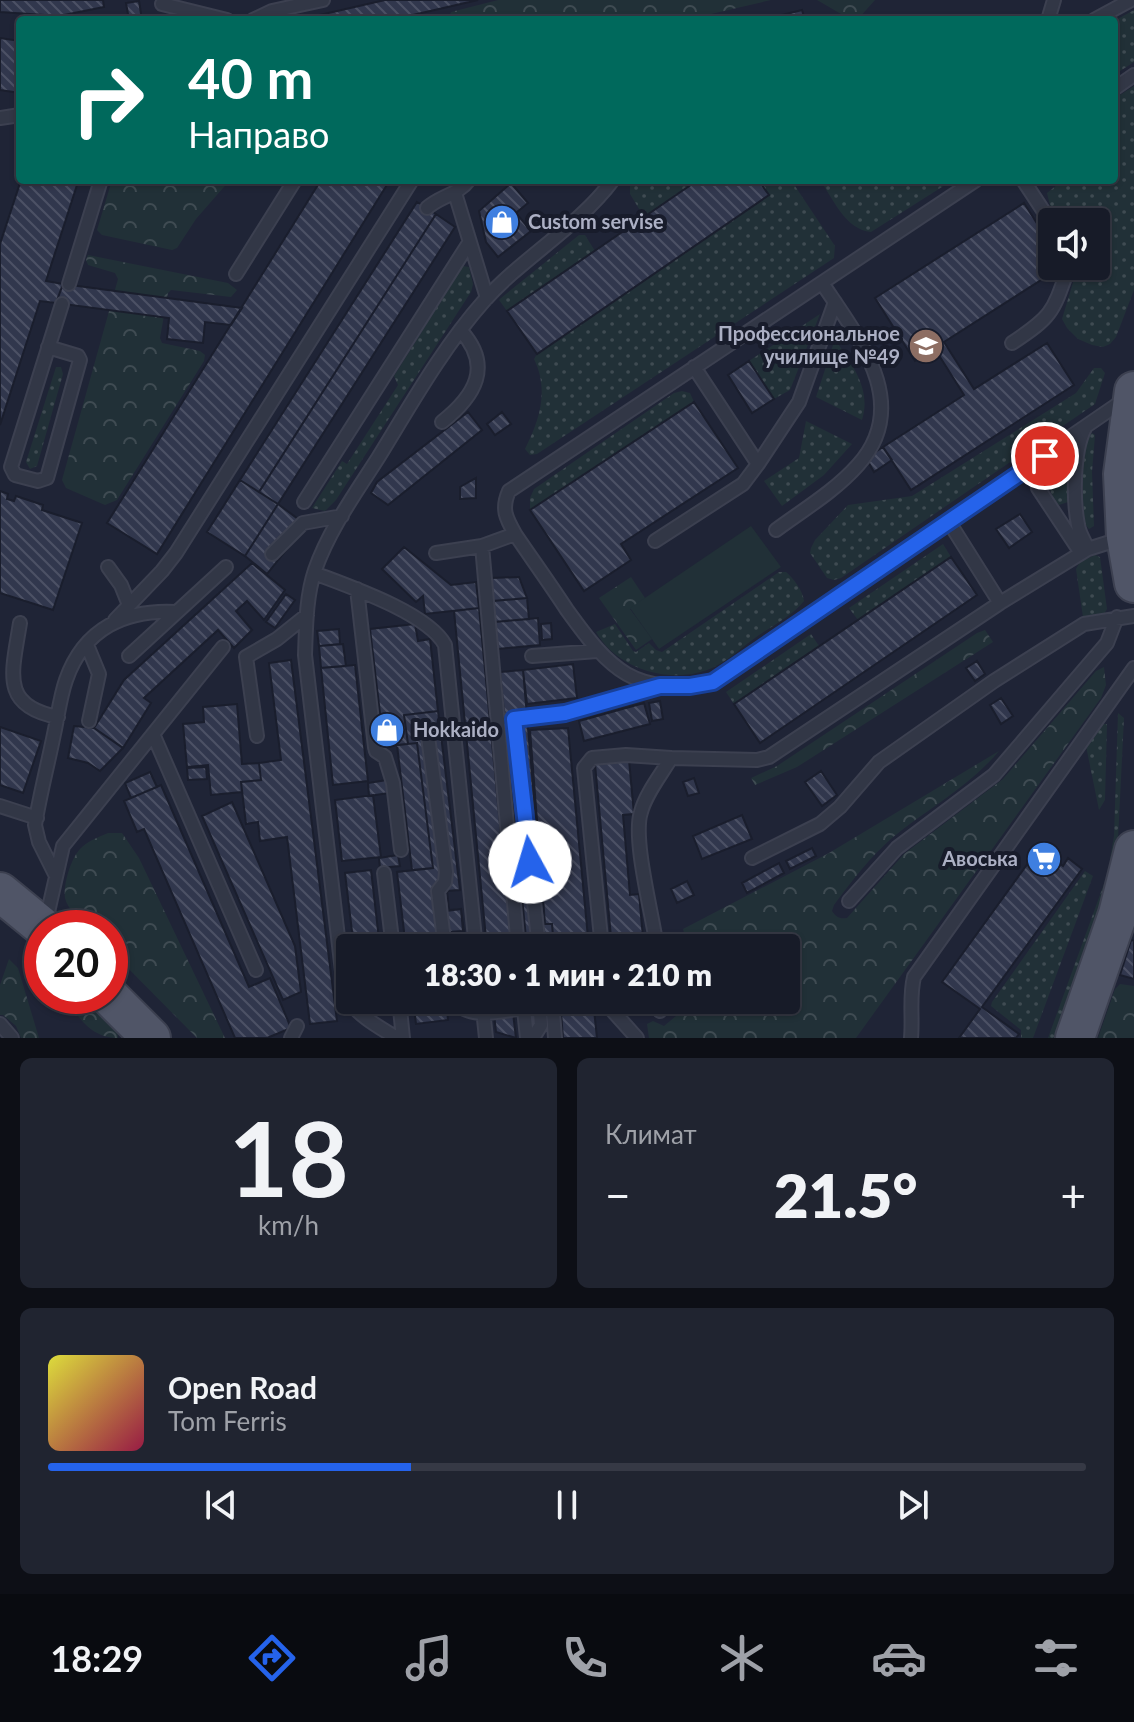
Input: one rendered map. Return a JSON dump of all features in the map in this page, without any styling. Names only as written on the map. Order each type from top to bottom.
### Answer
[{"type":"main road","points":[[1134,392],[1123,474],[1126,537],[1134,583]]},
{"type":"main road","points":[[1075,1038],[1126,917],[1134,850]]},
{"type":"main road","points":[[0,892],[24,912]]},
{"type":"main road","points":[[127,1014],[151,1038]]},
{"type":"lane","points":[[259,16],[290,4],[323,0]]},
{"type":"lane","points":[[1101,16],[1131,0]]},
{"type":"lane","points":[[162,4],[211,16]]},
{"type":"lane","points":[[69,284],[100,184]]},
{"type":"lane","points":[[236,274],[292,184]]},
{"type":"lane","points":[[55,874],[39,842],[37,818],[66,679],[96,634],[115,620],[176,553],[409,184]]},
{"type":"lane","points":[[427,208],[465,184]]},
{"type":"lane","points":[[399,1014],[400,1038],[369,1022],[354,1010],[345,997],[305,655],[314,573],[342,516],[420,389],[461,331],[487,298],[570,227],[610,184]]},
{"type":"lane","points":[[970,184],[509,491],[504,511],[515,534],[597,651],[617,669],[638,680],[660,686],[713,682],[1134,392]]},
{"type":"lane","points":[[1026,184],[1041,208]]},
{"type":"lane","points":[[455,193],[487,298]]},
{"type":"lane","points":[[304,502],[469,243]]},
{"type":"lane","points":[[1012,343],[1051,314],[1064,280]]},
{"type":"lane","points":[[776,530],[837,485],[857,466],[876,441],[882,417],[882,397],[876,375],[822,283]]},
{"type":"lane","points":[[655,541],[743,484],[799,402],[835,302]]},
{"type":"lane","points":[[48,347],[78,356],[80,360],[47,478],[38,481],[15,475],[11,467],[48,347],[62,304]]},
{"type":"lane","points":[[442,422],[466,401],[474,388],[477,374],[477,352],[461,331]]},
{"type":"lane","points":[[694,367],[758,464]]},
{"type":"lane","points":[[1085,551],[1078,527],[1075,470],[1080,437],[1086,427]]},
{"type":"lane","points":[[1045,456],[1038,488],[1085,551]]},
{"type":"lane","points":[[272,554],[303,523],[342,516]]},
{"type":"lane","points":[[949,522],[1000,603]]},
{"type":"lane","points":[[436,553],[482,546],[515,534]]},
{"type":"lane","points":[[601,934],[584,768],[592,758],[626,755],[757,760],[769,757],[1000,603],[1085,551],[1126,537]]},
{"type":"lane","points":[[482,546],[517,934]]},
{"type":"lane","points":[[108,567],[121,585],[129,605]]},
{"type":"lane","points":[[129,656],[226,567]]},
{"type":"lane","points":[[314,573],[357,589],[415,617],[440,634],[445,645],[475,934]]},
{"type":"lane","points":[[357,589],[375,747],[385,757],[393,783],[401,850]]},
{"type":"lane","points":[[115,620],[151,610],[177,612]]},
{"type":"lane","points":[[257,736],[246,657],[277,639],[307,615]]},
{"type":"lane","points":[[752,858],[820,824],[840,807],[879,762],[994,681],[1084,624],[1134,616]]},
{"type":"lane","points":[[849,901],[897,848],[994,775],[1101,651],[1117,617]]},
{"type":"lane","points":[[20,623],[9,685],[17,701],[35,713],[58,717]]},
{"type":"lane","points":[[87,645],[99,674],[89,721]]},
{"type":"lane","points":[[48,910],[63,846],[223,647]]},
{"type":"lane","points":[[532,656],[597,651]]},
{"type":"lane","points":[[911,1038],[913,1020],[910,994],[914,977],[1134,668]]},
{"type":"lane","points":[[498,721],[565,713],[660,686]]},
{"type":"lane","points":[[514,719],[537,934]]},
{"type":"lane","points":[[427,729],[446,872],[445,882],[438,891],[443,934]]},
{"type":"lane","points":[[153,734],[256,970]]},
{"type":"lane","points":[[655,934],[638,835],[645,803],[671,758]]},
{"type":"lane","points":[[0,806],[37,818]]},
{"type":"lane","points":[[384,873],[391,934]]},
{"type":"lane","points":[[483,1014],[486,1038]]},
{"type":"lane","points":[[525,1014],[530,1038]]},
{"type":"lane","points":[[530,1038],[541,1025],[540,1014]]},
{"type":"lane","points":[[553,1014],[555,1038]]},
{"type":"lane","points":[[615,1014],[637,1038]]},
{"type":"lane","points":[[0,1024],[12,1038]]},
{"type":"green space","points":[[498,0],[771,0],[702,16],[450,16],[451,12]]},
{"type":"green space","points":[[817,0],[875,0],[861,16],[845,16]]},
{"type":"green space","points":[[1134,10],[1134,62],[1118,72],[1118,19]]},
{"type":"green space","points":[[1134,86],[1134,290],[1116,337],[1103,347],[1078,339],[1062,319],[1074,280],[1110,280],[1110,208],[1052,208],[1047,193],[1058,184],[1118,184],[1118,96]]},
{"type":"green space","points":[[111,184],[227,184],[196,219],[177,248],[172,250],[102,235],[97,230]]},
{"type":"green space","points":[[692,184],[644,217],[630,194],[630,186]]},
{"type":"green space","points":[[761,184],[794,184],[835,246],[834,258],[537,454],[530,455],[525,449],[535,427],[542,393],[534,359],[537,354],[768,195]]},
{"type":"green space","points":[[822,184],[947,184],[871,232],[854,226]]},
{"type":"green space","points":[[579,235],[585,235],[595,251],[507,311],[499,300]]},
{"type":"green space","points":[[88,255],[228,283],[237,290],[231,297],[171,290],[168,293],[160,338],[162,343],[200,351],[205,355],[204,361],[117,500],[105,505],[66,488],[62,480],[118,279],[115,273],[88,265]]},
{"type":"green space","points":[[463,266],[469,267],[473,284],[471,292],[336,500],[325,511],[312,508],[342,461],[347,464],[398,385],[394,376]]},
{"type":"green space","points":[[820,314],[790,390],[774,399],[749,361]]},
{"type":"green space","points":[[835,339],[862,387],[862,420],[816,397]]},
{"type":"green space","points":[[56,367],[61,367],[63,374],[37,466],[30,469],[26,462]]},
{"type":"green space","points":[[1094,368],[1101,368],[1105,373],[1095,404],[841,578],[827,578],[810,553],[811,548],[848,505],[912,496],[1076,393]]},
{"type":"green space","points":[[674,393],[690,393],[694,402],[530,510],[534,489]]},
{"type":"green space","points":[[806,421],[852,444],[824,475],[782,506],[764,481],[799,458]]},
{"type":"green space","points":[[1092,433],[1095,435],[1092,472],[1094,526],[1089,529],[1084,523],[1082,476],[1084,451]]},
{"type":"green space","points":[[1066,456],[1069,457],[1068,502],[1059,505],[1051,492],[1049,479]]},
{"type":"green space","points":[[751,526],[781,567],[659,649],[630,608]]},
{"type":"green space","points":[[943,544],[951,557],[858,620],[849,608]]},
{"type":"green space","points":[[1095,555],[1100,557],[1107,609],[1104,614],[1083,617],[1076,569],[1080,562]]},
{"type":"green space","points":[[779,572],[786,572],[792,578],[804,601],[783,620],[707,670],[676,675],[645,670],[617,656],[596,632],[615,624],[633,651],[649,643],[662,652]]},
{"type":"green space","points":[[631,577],[645,598],[630,609],[652,639],[636,650],[599,598]]},
{"type":"green space","points":[[985,630],[993,642],[797,767],[755,785],[751,778],[777,766]]},
{"type":"green space","points":[[811,634],[819,646],[734,704],[726,692]]},
{"type":"green space","points":[[1104,667],[1106,685],[1101,698],[856,1038],[649,1038],[647,1024],[653,1021],[664,1026],[677,1014],[800,1014],[800,934],[684,934],[683,929],[829,853],[999,751],[975,776],[892,838],[868,861],[834,905],[832,911],[835,915],[847,918],[904,854],[1003,779],[1096,671]]},
{"type":"green space","points":[[1118,713],[1124,718],[1118,839],[1115,859],[1110,859],[1114,836]]},
{"type":"green space","points":[[1103,724],[1107,724],[1105,800],[1099,810],[1086,746]]},
{"type":"green space","points":[[108,833],[122,833],[139,858],[225,1038],[197,1038],[128,968],[128,910],[72,910],[68,906],[65,886],[68,872],[80,849]]},
{"type":"green space","points":[[1085,871],[1093,876],[1033,1038],[1021,1038],[1021,1030],[991,1006],[992,1002]]},
{"type":"green space","points":[[1105,881],[1109,882],[1054,1038],[1048,1038]]},
{"type":"green space","points":[[9,959],[18,968],[24,988],[24,1014],[32,1014],[39,1038],[21,1038],[16,1026],[0,1015],[0,985]]},
{"type":"green space","points":[[1120,984],[1134,986],[1134,1038],[1098,1038],[1115,989]]},
{"type":"green space","points":[[76,1014],[105,1014],[117,1027],[118,1038],[100,1034]]},
{"type":"building","points":[[0,0],[103,0],[104,7],[59,16],[0,12]]},
{"type":"building","points":[[385,0],[478,0],[408,16],[315,16]]},
{"type":"building","points":[[139,1],[141,16],[128,16],[126,3]]},
{"type":"building","points":[[802,10],[804,16],[778,16]]},
{"type":"building","points":[[0,38],[16,40],[16,92],[0,90]]},
{"type":"building","points":[[20,184],[77,185],[46,281],[63,284],[56,303],[40,301],[0,425],[0,244]]},
{"type":"building","points":[[319,184],[388,184],[157,554],[107,523]]},
{"type":"building","name":"Custom servise","points":[[512,184],[528,203],[516,213],[531,231],[498,257],[486,242],[479,211]]},
{"type":"building","points":[[692,184],[761,184],[769,195],[537,354],[507,311]]},
{"type":"building","points":[[417,202],[436,214],[259,492],[240,480]]},
{"type":"building","name":"Профессиональное училище №49","points":[[1024,203],[1038,225],[1038,280],[1041,280],[944,342],[974,389],[1047,343],[1074,385],[911,490],[883,447],[964,395],[935,349],[915,361],[875,298]]},
{"type":"building","points":[[436,214],[455,227],[278,504],[259,492]]},
{"type":"building","points":[[63,284],[242,308],[231,325],[205,322],[203,343],[167,339],[169,318],[56,303]]},
{"type":"building","points":[[749,361],[774,399],[752,413],[728,375]]},
{"type":"building","points":[[694,402],[738,468],[621,544],[631,560],[584,591],[530,510]]},
{"type":"building","points":[[468,412],[482,430],[388,505],[371,493],[377,482]]},
{"type":"building","points":[[502,412],[511,424],[495,435],[487,424]]},
{"type":"building","points":[[883,447],[892,460],[874,472],[866,458]]},
{"type":"building","points":[[476,478],[476,498],[460,499],[460,487]]},
{"type":"building","points":[[240,480],[278,504],[245,556],[207,532]]},
{"type":"building","points":[[0,491],[8,494],[7,499],[14,501],[16,496],[43,505],[42,510],[82,523],[53,610],[0,593]]},
{"type":"building","points":[[278,504],[306,525],[267,574],[245,556]]},
{"type":"building","points":[[1020,514],[1032,532],[1009,548],[996,529]]},
{"type":"building","points":[[404,547],[451,585],[476,582],[479,608],[425,614],[423,596],[416,602],[382,569]]},
{"type":"building","points":[[951,557],[977,595],[760,743],[734,704]]},
{"type":"building","points":[[252,563],[285,590],[264,620],[247,601],[236,611],[252,630],[234,648],[218,630],[144,698],[151,703],[123,748],[94,728],[124,680]]},
{"type":"building","points":[[519,577],[527,598],[493,601],[491,578]]},
{"type":"building","points":[[286,594],[295,600],[275,628],[266,622]]},
{"type":"building","points":[[527,598],[529,619],[495,622],[493,601]]},
{"type":"building","points":[[479,608],[511,934],[486,934],[454,611]]},
{"type":"building","points":[[538,618],[540,645],[498,649],[495,622]]},
{"type":"building","points":[[551,623],[552,639],[542,640],[541,624]]},
{"type":"building","points":[[415,624],[418,641],[430,639],[438,711],[404,715],[408,744],[384,747],[370,629]]},
{"type":"building","points":[[339,629],[340,644],[319,646],[317,631]]},
{"type":"building","points":[[343,644],[346,666],[321,668],[319,646]]},
{"type":"building","points":[[291,660],[337,1021],[310,1024],[287,837],[260,841],[258,822],[246,824],[241,782],[261,780],[259,763],[281,760],[269,663]]},
{"type":"building","points":[[977,661],[985,674],[975,681],[966,668]]},
{"type":"building","points":[[573,664],[577,698],[527,704],[523,670]]},
{"type":"building","points":[[355,665],[368,781],[333,785],[321,668]]},
{"type":"building","points":[[523,670],[545,924],[552,924],[553,934],[526,934],[500,672]]},
{"type":"building","points":[[1001,698],[1013,716],[1001,724],[990,705]]},
{"type":"building","points":[[660,701],[663,719],[652,721],[649,703]]},
{"type":"building","points":[[644,703],[650,724],[584,741],[579,721]]},
{"type":"building","points":[[237,704],[242,764],[259,763],[261,780],[241,782],[242,792],[211,795],[208,765],[187,767],[183,724],[204,722],[203,707]]},
{"type":"building","points":[[438,711],[460,890],[447,891],[449,910],[461,909],[464,934],[404,934],[397,872],[433,868],[417,743],[408,744],[404,715]]},
{"type":"building","points":[[74,726],[94,728],[123,748],[100,771],[88,763],[68,758]]},
{"type":"building","points":[[0,727],[41,741],[23,793],[0,785]]},
{"type":"building","points":[[568,728],[588,934],[553,934],[552,924],[545,924],[530,730]]},
{"type":"building","points":[[417,743],[433,868],[412,870],[397,745]]},
{"type":"building","points":[[629,760],[634,814],[623,815],[630,895],[639,894],[643,934],[611,934],[595,764]]},
{"type":"building","points":[[206,767],[207,779],[188,780],[187,768]]},
{"type":"building","points":[[821,771],[837,795],[822,806],[805,782]]},
{"type":"building","points":[[150,772],[157,787],[131,798],[125,783]]},
{"type":"building","points":[[694,778],[699,793],[688,796],[683,782]]},
{"type":"building","points":[[387,780],[389,793],[369,796],[368,783]]},
{"type":"building","points":[[161,785],[249,987],[270,978],[291,1028],[267,1038],[235,1038],[144,829],[137,832],[124,801]]},
{"type":"building","points":[[373,795],[381,857],[342,861],[335,800]]},
{"type":"building","points":[[232,802],[295,946],[301,992],[283,1000],[202,816]]},
{"type":"building","points":[[742,815],[752,839],[702,859],[693,836]]},
{"type":"building","points":[[812,848],[816,856],[790,869],[786,861]]},
{"type":"building","points":[[1039,848],[1063,866],[1068,858],[1082,869],[982,1007],[1019,1034],[1016,1038],[959,1038],[980,1009],[942,982]]},
{"type":"building","points":[[398,855],[400,866],[380,868],[379,858]]},
{"type":"building","points":[[779,863],[784,873],[747,893],[742,883]]},
{"type":"building","points":[[371,870],[378,934],[352,934],[345,873]]},
{"type":"building","points":[[687,881],[694,895],[677,903],[671,889]]},
{"type":"building","points":[[461,909],[463,931],[448,932],[446,911]]},
{"type":"building","points":[[1131,940],[1134,941],[1134,979],[1120,975]]},
{"type":"building","points":[[415,1014],[447,1014],[448,1020],[416,1024]]},
{"type":"building","points":[[494,1014],[513,1014],[516,1038],[496,1032]]},
{"type":"building","points":[[561,1014],[594,1014],[597,1038],[563,1038]]},
{"type":"place","name":"Custom servise","points":[[502,222]]},
{"type":"place","name":"Профессиональное училище №49","points":[[926,346]]},
{"type":"place","name":"Hokkaido","points":[[387,730]]},
{"type":"place","name":"Авоська","points":[[1044,859]]},
{"type":"route","points":[[530,862],[514,719],[565,713],[660,686],[713,682],[1045,456]]}]
